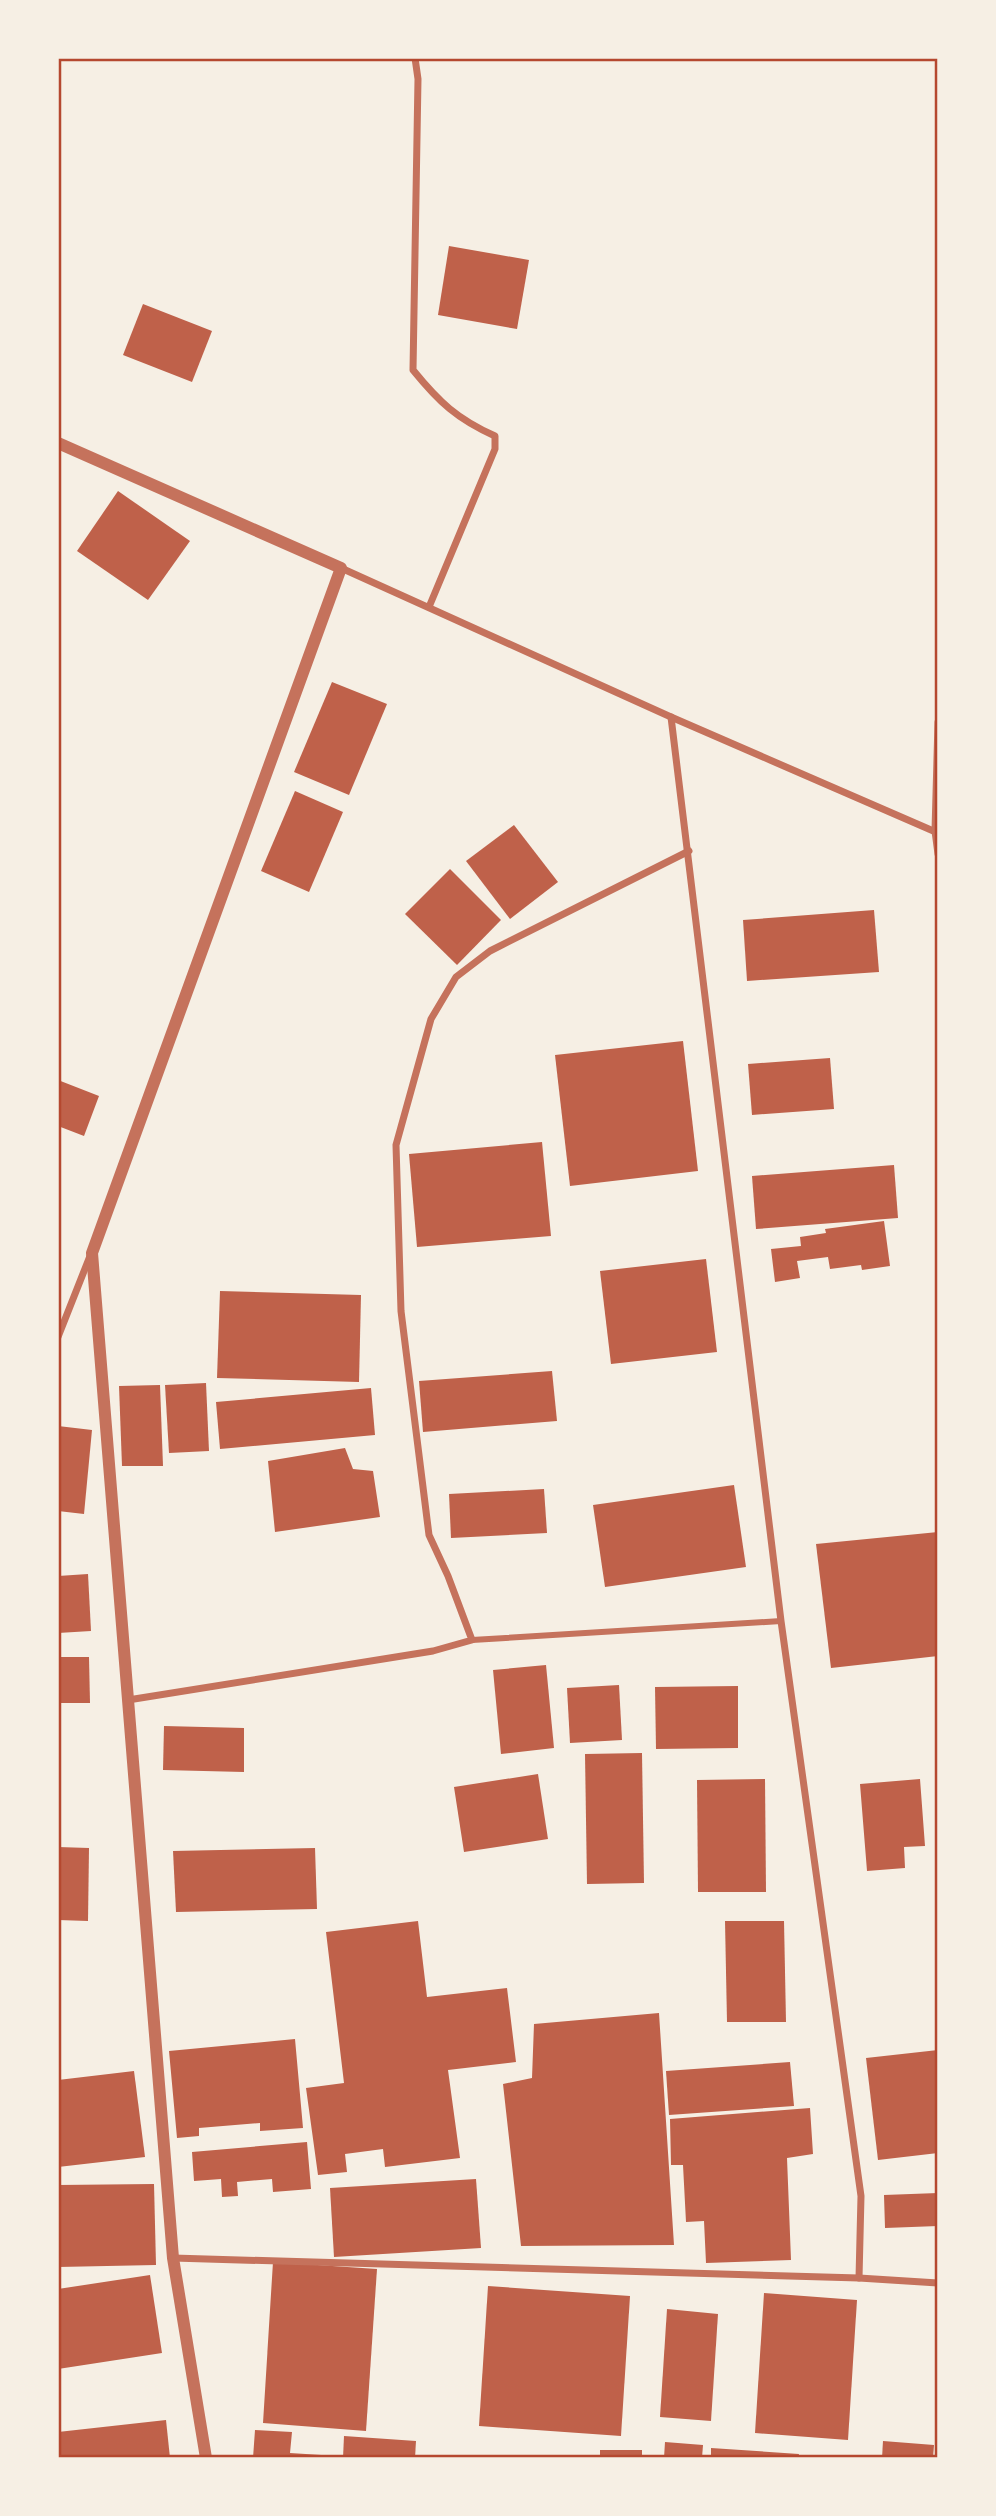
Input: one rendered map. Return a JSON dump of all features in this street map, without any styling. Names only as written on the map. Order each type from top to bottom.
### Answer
[{"type":"street","points":[[415,58],[418,79],[413,370],[438,400],[469,425],[495,436],[495,449],[485,478],[429,607]]},
{"type":"street","points":[[58,443],[671,717],[937,832]]},
{"type":"street","points":[[58,1337],[92,1253],[341,568]]},
{"type":"street","points":[[671,717],[781,1621],[861,2196],[859,2278]]},
{"type":"street","points":[[938,722],[938,854]]},
{"type":"street","points":[[472,1640],[429,1535],[401,1311],[397,1146],[431,1019],[456,977],[490,951],[689,851]]},
{"type":"street","points":[[92,1253],[173,2258],[206,2458]]},
{"type":"street","points":[[128,1700],[433,1651],[472,1640],[781,1621]]},
{"type":"street","points":[[173,2258],[859,2278],[938,2283]]},
{"type":"building","points":[[449,246],[529,260],[517,329],[438,315]]},
{"type":"building","points":[[143,304],[212,331],[192,382],[123,355]]},
{"type":"building","points":[[118,491],[190,541],[148,600],[77,551]]},
{"type":"building","points":[[332,682],[387,704],[349,795],[294,772]]},
{"type":"building","points":[[295,791],[343,812],[309,892],[261,871]]},
{"type":"building","points":[[514,825],[558,882],[510,919],[466,861]]},
{"type":"building","points":[[450,869],[501,920],[457,965],[405,914]]},
{"type":"building","points":[[874,910],[879,972],[747,981],[743,920]]},
{"type":"building","points":[[683,1041],[698,1171],[570,1186],[555,1055]]},
{"type":"building","points":[[830,1058],[834,1109],[752,1115],[748,1064]]},
{"type":"building","points":[[58,1080],[99,1096],[84,1136],[58,1126]]},
{"type":"building","points":[[542,1142],[551,1236],[417,1247],[409,1154]]},
{"type":"building","points":[[894,1165],[898,1218],[756,1229],[752,1176]]},
{"type":"building","points":[[884,1221],[890,1266],[862,1270],[861,1265],[830,1269],[828,1257],[797,1261],[800,1278],[775,1282],[771,1249],[801,1246],[800,1237],[826,1233],[825,1229]]},
{"type":"building","points":[[706,1259],[717,1352],[611,1364],[600,1271]]},
{"type":"building","points":[[220,1291],[361,1295],[359,1382],[217,1378]]},
{"type":"building","points":[[552,1371],[557,1421],[423,1432],[419,1381]]},
{"type":"building","points":[[206,1383],[209,1451],[169,1453],[165,1385]]},
{"type":"building","points":[[160,1385],[163,1466],[122,1466],[119,1386]]},
{"type":"building","points":[[371,1388],[375,1435],[220,1449],[216,1402]]},
{"type":"building","points":[[58,1426],[92,1430],[84,1514],[58,1511]]},
{"type":"building","points":[[345,1448],[353,1469],[373,1471],[380,1517],[275,1532],[268,1461]]},
{"type":"building","points":[[734,1485],[746,1567],[605,1587],[593,1505]]},
{"type":"building","points":[[544,1489],[547,1533],[451,1538],[449,1494]]},
{"type":"building","points":[[938,1532],[938,1656],[831,1668],[816,1544]]},
{"type":"building","points":[[88,1574],[91,1631],[58,1633],[58,1576]]},
{"type":"building","points":[[58,1657],[89,1657],[90,1703],[58,1703]]},
{"type":"building","points":[[546,1665],[554,1748],[501,1754],[493,1670]]},
{"type":"building","points":[[619,1685],[622,1740],[570,1743],[567,1688]]},
{"type":"building","points":[[738,1686],[738,1748],[656,1749],[655,1687]]},
{"type":"building","points":[[164,1726],[244,1728],[244,1772],[163,1770]]},
{"type":"building","points":[[642,1753],[644,1883],[587,1884],[585,1754]]},
{"type":"building","points":[[538,1774],[548,1839],[464,1852],[454,1787]]},
{"type":"building","points":[[765,1779],[766,1892],[698,1892],[697,1780]]},
{"type":"building","points":[[920,1779],[925,1846],[904,1847],[905,1868],[867,1871],[860,1784]]},
{"type":"building","points":[[58,1847],[89,1848],[88,1921],[58,1920]]},
{"type":"building","points":[[315,1848],[317,1909],[176,1912],[173,1851]]},
{"type":"building","points":[[418,1921],[427,1997],[507,1988],[516,2062],[448,2070],[460,2158],[385,2167],[383,2149],[345,2154],[347,2172],[318,2175],[306,2088],[344,2083],[326,1932]]},
{"type":"building","points":[[725,1921],[784,1921],[786,2022],[727,2022]]},
{"type":"building","points":[[659,2013],[674,2245],[521,2246],[503,2084],[532,2078],[534,2024]]},
{"type":"building","points":[[295,2039],[303,2128],[260,2131],[260,2123],[199,2128],[199,2136],[177,2138],[169,2051]]},
{"type":"building","points":[[938,2050],[938,2153],[878,2160],[866,2058]]},
{"type":"building","points":[[790,2062],[794,2106],[669,2115],[666,2071]]},
{"type":"building","points":[[134,2071],[145,2157],[58,2167],[58,2080]]},
{"type":"building","points":[[810,2108],[813,2154],[787,2158],[791,2260],[706,2263],[704,2221],[686,2222],[683,2165],[671,2165],[670,2119]]},
{"type":"building","points":[[307,2142],[311,2189],[273,2192],[272,2179],[237,2182],[238,2196],[222,2197],[221,2179],[194,2181],[192,2152]]},
{"type":"building","points":[[476,2179],[481,2248],[334,2257],[330,2188]]},
{"type":"building","points":[[154,2184],[156,2265],[58,2267],[58,2185]]},
{"type":"building","points":[[938,2193],[938,2226],[885,2228],[884,2195]]},
{"type":"building","points":[[273,2262],[377,2269],[366,2431],[263,2423]]},
{"type":"building","points":[[150,2275],[162,2353],[58,2369],[58,2289]]},
{"type":"building","points":[[488,2286],[630,2296],[621,2436],[479,2426]]},
{"type":"building","points":[[764,2293],[857,2300],[848,2440],[755,2433]]},
{"type":"building","points":[[667,2309],[718,2314],[711,2421],[660,2417]]},
{"type":"building","points":[[166,2420],[170,2458],[60,2458],[58,2432]]},
{"type":"building","points":[[255,2430],[292,2432],[290,2453],[337,2458],[253,2458]]},
{"type":"building","points":[[344,2436],[416,2441],[415,2458],[343,2458]]},
{"type":"building","points":[[883,2441],[934,2445],[933,2458],[882,2458]]},
{"type":"building","points":[[665,2442],[703,2445],[702,2458],[664,2458]]},
{"type":"building","points":[[711,2448],[799,2454],[798,2458],[711,2458]]},
{"type":"building","points":[[600,2450],[642,2450],[642,2458],[600,2458]]}]
